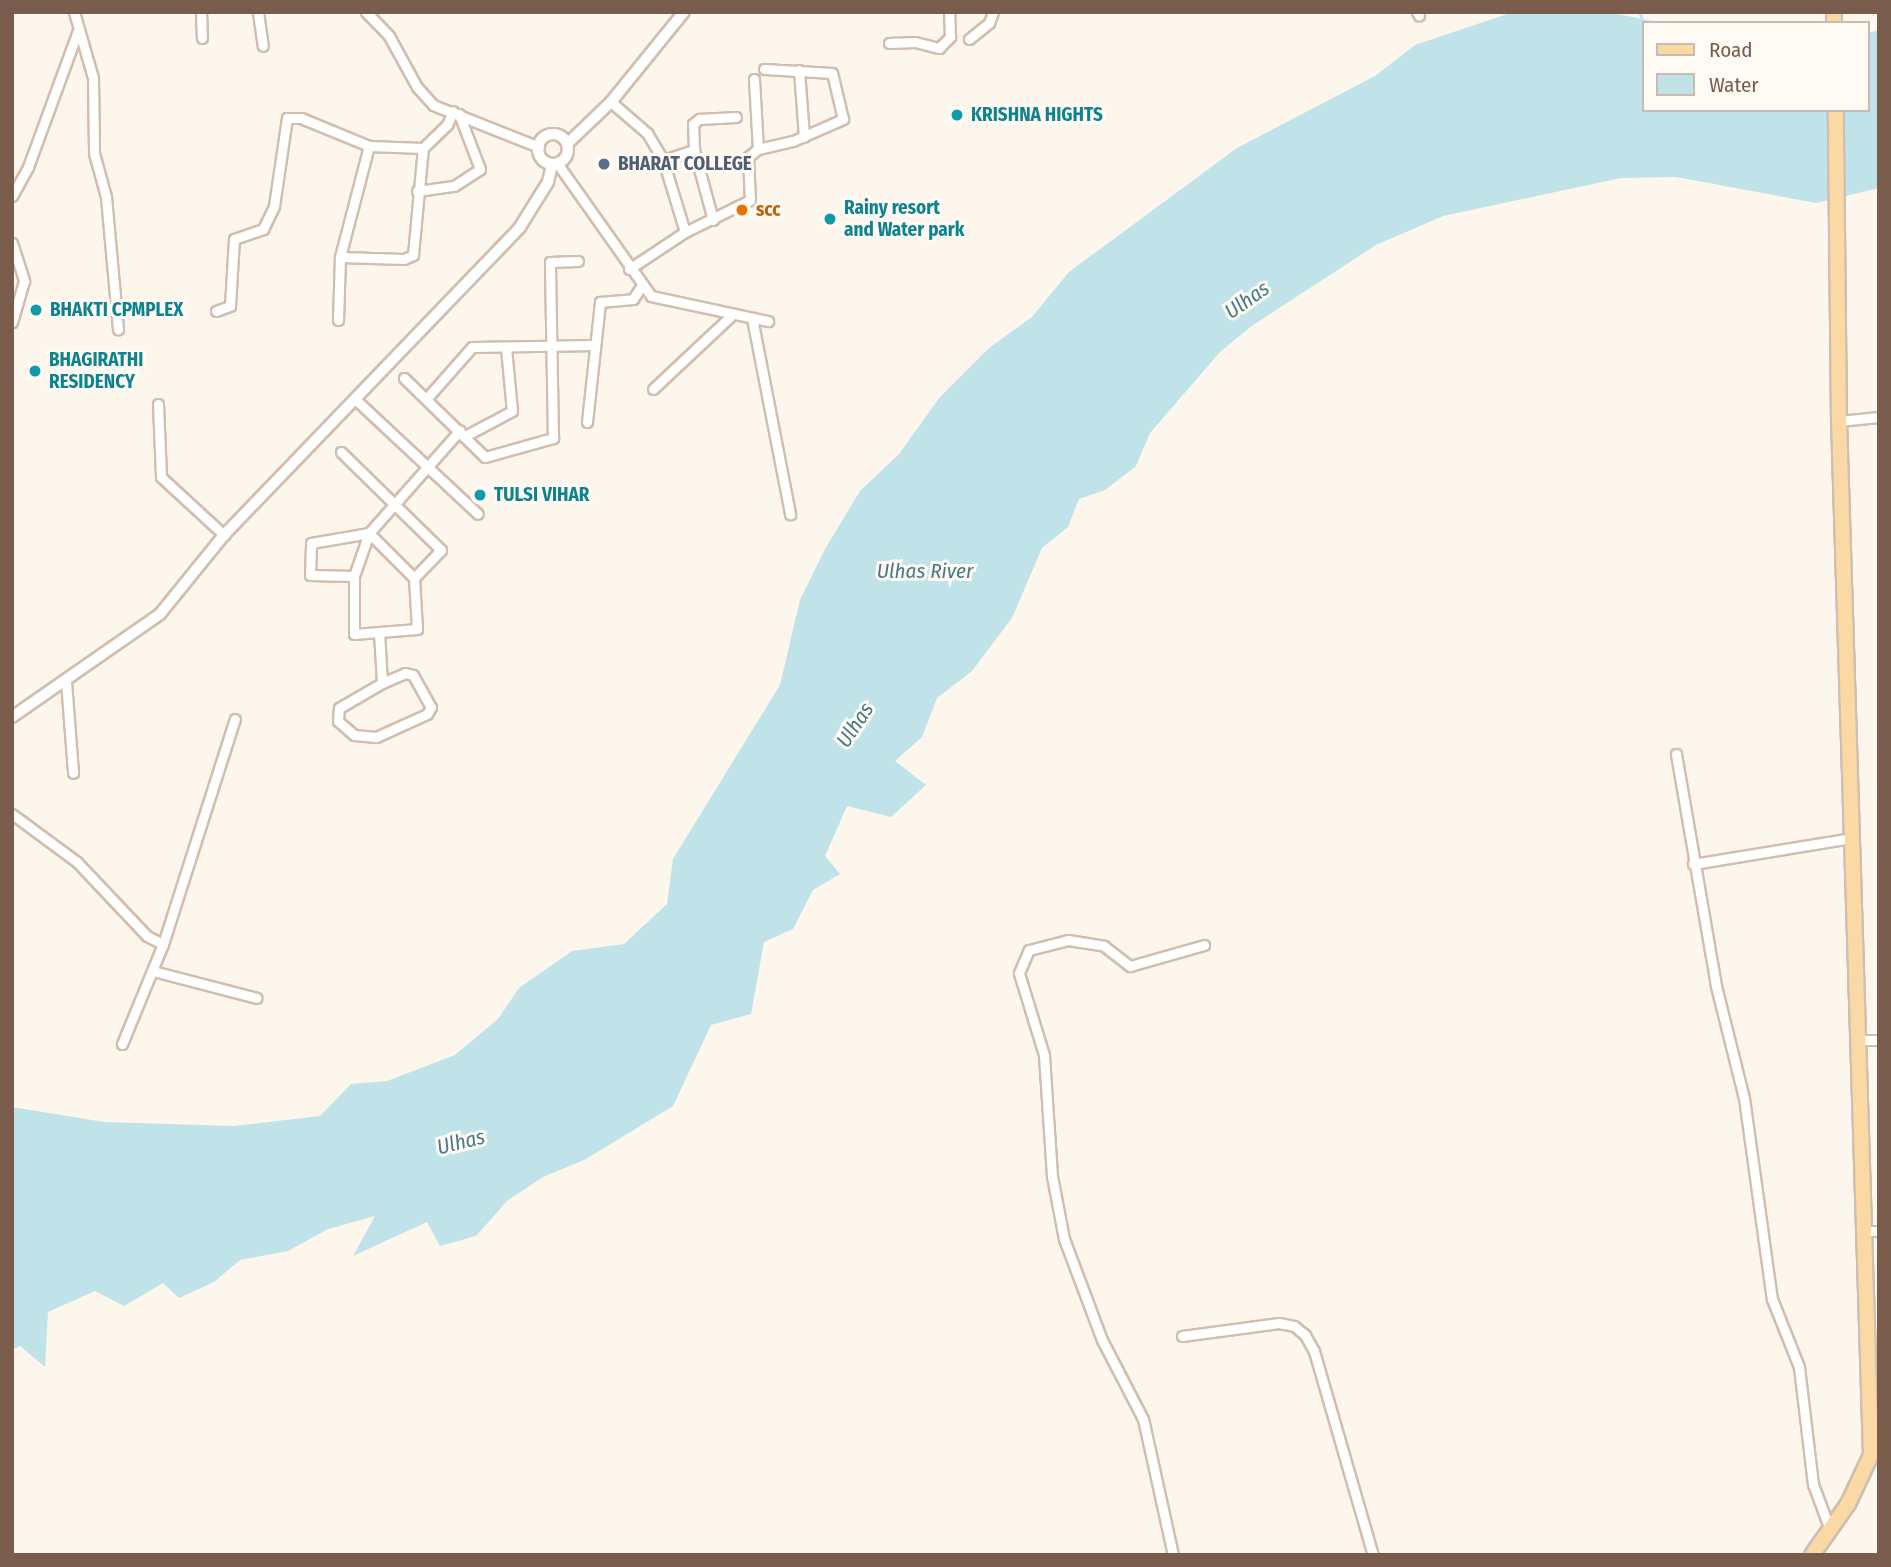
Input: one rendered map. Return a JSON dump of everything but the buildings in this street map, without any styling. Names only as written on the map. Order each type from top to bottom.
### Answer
[{"type":"main road","points":[[1812,1555],[1830,1530],[1871,1455],[1872,1231],[1856,1040],[1839,421],[1836,112]]},
{"type":"street","points":[[74,12],[77,33],[93,78],[94,153],[105,189],[118,329]]},
{"type":"street","points":[[201,12],[202,38]]},
{"type":"street","points":[[258,12],[263,46]]},
{"type":"street","points":[[366,12],[389,36],[417,87],[433,105],[539,147]]},
{"type":"street","points":[[12,717],[160,614],[224,536],[520,227],[548,182],[555,164],[566,157],[568,144],[611,102],[684,12]]},
{"type":"street","points":[[889,43],[915,42],[939,48],[950,37],[949,12]]},
{"type":"street","points":[[969,39],[989,23],[993,12]]},
{"type":"street","points":[[12,196],[28,167],[77,33]]},
{"type":"street","points":[[629,269],[685,233],[750,200],[748,157],[758,149],[840,123],[844,114],[832,73],[764,69]]},
{"type":"street","points":[[799,70],[804,136]]},
{"type":"street","points":[[754,79],[758,149]]},
{"type":"street","points":[[611,102],[648,133],[663,160],[685,233]]},
{"type":"street","points":[[340,257],[410,258],[415,247],[422,148],[456,113]]},
{"type":"street","points":[[417,191],[447,188],[467,180],[480,169],[456,113]]},
{"type":"street","points":[[713,220],[694,150],[693,124],[736,117]]},
{"type":"street","points":[[216,311],[230,306],[234,239],[263,229],[274,206],[287,118],[301,118],[369,146],[422,148]]},
{"type":"street","points":[[568,144],[554,134],[545,136],[539,147],[542,159],[555,164],[651,296],[768,321]]},
{"type":"street","points":[[338,320],[340,257],[369,146]]},
{"type":"street","points":[[663,160],[694,150]]},
{"type":"street","points":[[12,243],[24,281],[12,322]]},
{"type":"street","points":[[404,378],[485,457],[553,438],[551,262],[578,261]]},
{"type":"street","points":[[587,422],[600,302],[633,299],[642,285]]},
{"type":"street","points":[[653,389],[733,314]]},
{"type":"street","points":[[752,318],[790,514]]},
{"type":"street","points":[[427,398],[472,347],[595,345]]},
{"type":"street","points":[[369,533],[414,578],[417,629],[354,634],[354,576],[369,533],[426,466],[462,433],[512,411],[506,347]]},
{"type":"street","points":[[355,399],[478,514]]},
{"type":"street","points":[[158,404],[161,477],[224,536]]},
{"type":"street","points":[[1839,421],[1879,417]]},
{"type":"street","points":[[341,452],[441,550],[414,578]]},
{"type":"street","points":[[354,576],[310,575],[311,543],[369,533]]},
{"type":"street","points":[[379,632],[382,682]]},
{"type":"street","points":[[405,673],[412,675],[431,707],[427,714],[376,737],[354,736],[338,722],[339,708],[382,682],[405,673]]},
{"type":"street","points":[[66,681],[73,773]]},
{"type":"street","points":[[122,1044],[163,944],[235,719]]},
{"type":"street","points":[[1676,754],[1693,863],[1744,1098],[1772,1299],[1799,1367],[1813,1484],[1830,1530]]},
{"type":"street","points":[[12,814],[77,862],[148,936],[163,944]]},
{"type":"street","points":[[1693,863],[1851,838]]},
{"type":"street","points":[[1173,1555],[1143,1419],[1102,1340],[1064,1239],[1052,1177],[1044,1055],[1019,973],[1029,950],[1068,940],[1104,946],[1130,966],[1203,945]]},
{"type":"street","points":[[153,971],[257,998]]},
{"type":"street","points":[[1856,1040],[1879,1040]]},
{"type":"street","points":[[1182,1336],[1279,1323],[1294,1326],[1305,1335],[1314,1351],[1373,1555]]},
{"type":"water","name":"Ulhas River","points":[[1513,12],[1607,12],[1653,21],[1643,21],[1643,112],[1870,112],[1870,32],[1879,30],[1879,188],[1816,203],[1676,177],[1621,178],[1443,216],[1376,245],[1253,325],[1220,352],[1150,433],[1136,466],[1105,490],[1079,499],[1068,527],[1042,548],[1012,618],[972,671],[937,698],[922,737],[895,761],[926,785],[891,817],[847,806],[825,856],[840,874],[813,890],[793,929],[764,942],[751,1014],[711,1025],[673,1106],[586,1159],[543,1177],[507,1201],[476,1236],[440,1246],[427,1222],[353,1256],[375,1216],[328,1229],[288,1251],[240,1260],[214,1282],[179,1298],[163,1283],[124,1306],[95,1291],[48,1312],[45,1367],[20,1346],[12,1350],[12,1107],[104,1122],[234,1126],[320,1116],[351,1084],[387,1081],[455,1055],[498,1019],[519,988],[572,951],[624,944],[667,904],[673,859],[780,685],[800,600],[825,549],[860,491],[899,454],[940,397],[989,348],[1032,317],[1069,272],[1237,148],[1375,76],[1415,45]]},
{"type":"waterway","points":[[1640,12],[1643,22]]},
{"type":"place","name":"KRISHNA HIGHTS","points":[[957,115]]},
{"type":"place","name":"BHARAT COLLEGE","points":[[604,164]]},
{"type":"place","name":"scc","points":[[742,210]]},
{"type":"place","name":"Rainy resort and Water park","points":[[830,219]]},
{"type":"place","name":"BHAKTI CPMPLEX","points":[[36,310]]},
{"type":"place","name":"BHAGIRATHI RESIDENCY","points":[[35,371]]},
{"type":"place","name":"TULSI VIHAR","points":[[480,495]]},
{"type":"water label","name":"Ulhas","points":[[1247,300]]},
{"type":"water label","name":"Ulhas","points":[[855,725]]},
{"type":"water label","name":"Ulhas","points":[[461,1142]]}]
